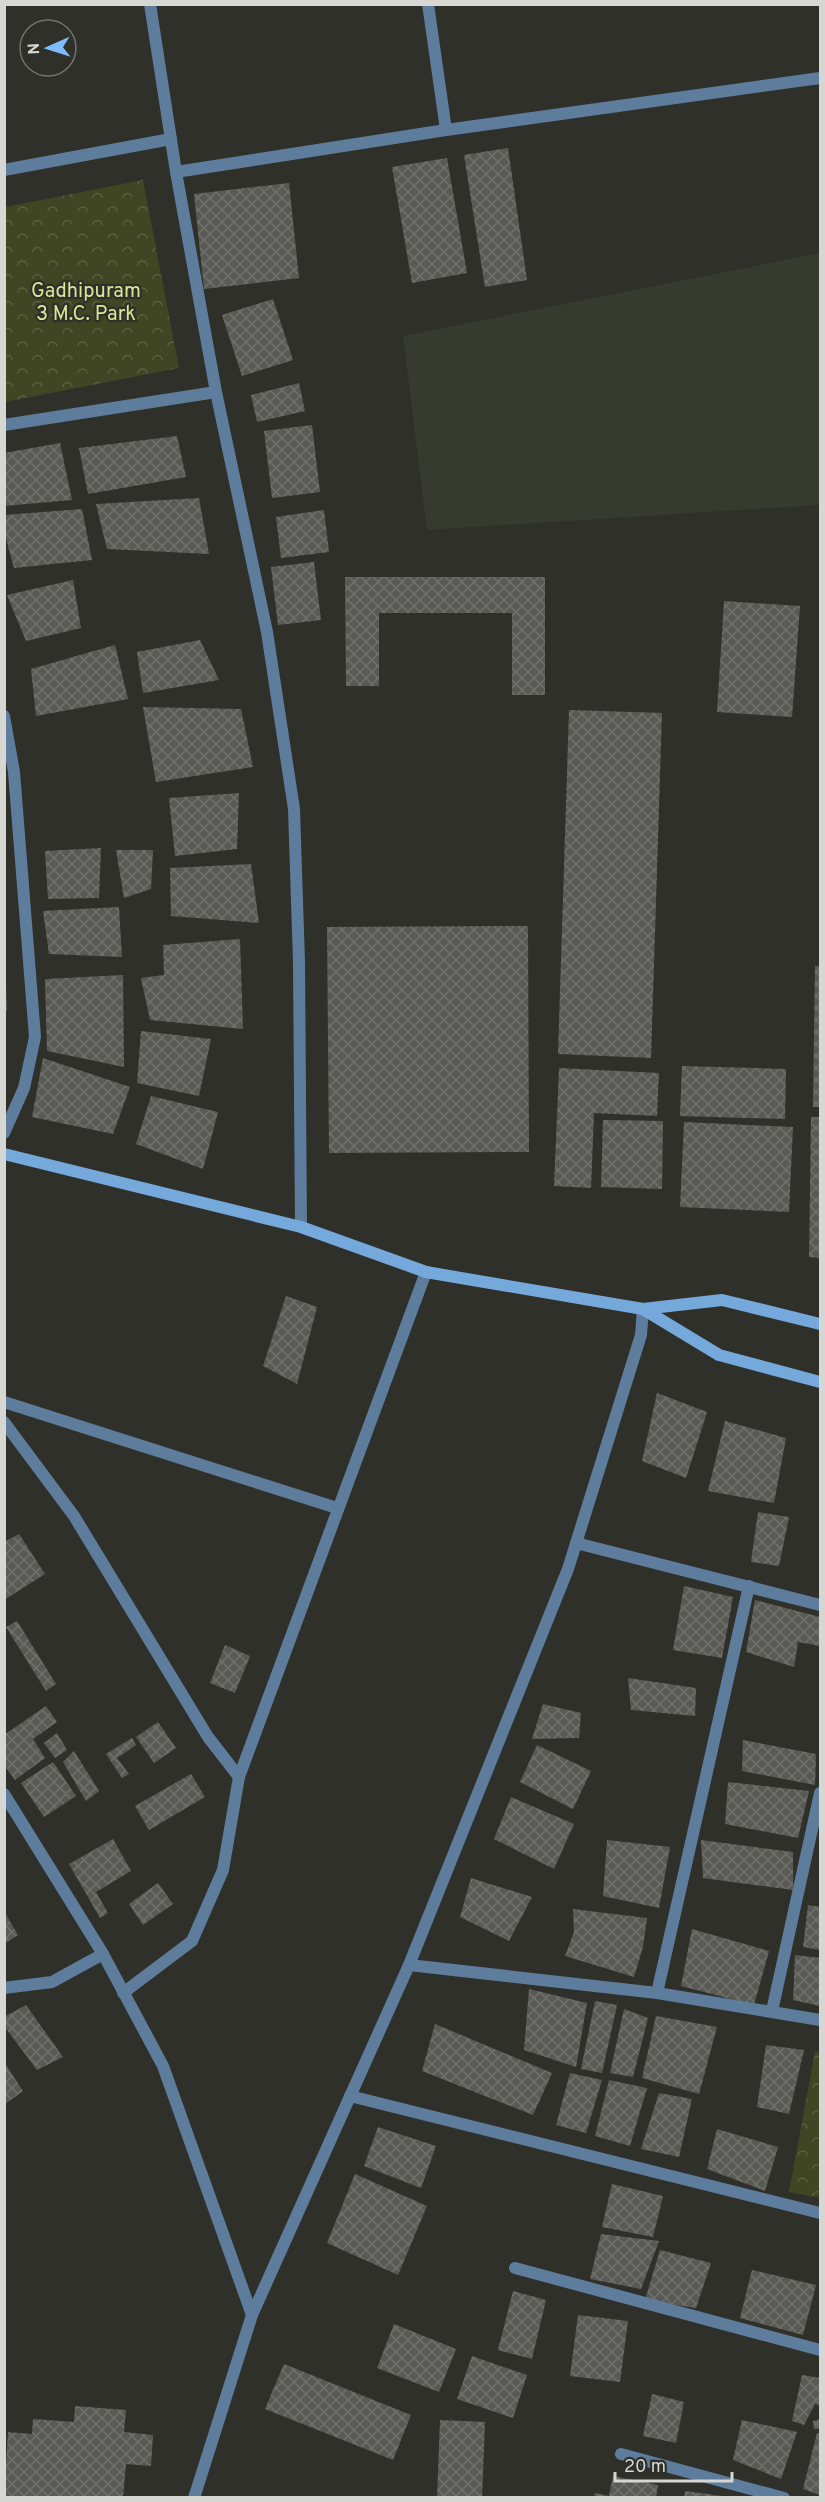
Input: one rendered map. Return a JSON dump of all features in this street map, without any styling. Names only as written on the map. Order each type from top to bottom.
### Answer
[{"type":"main road","points":[[4,1154],[301,1227],[426,1272],[643,1309],[722,1300],[820,1324]]},
{"type":"main road","points":[[643,1309],[719,1355],[820,1382]]},
{"type":"street","points":[[150,4],[176,172],[216,392],[267,632],[294,809],[299,962],[301,1227]]},
{"type":"street","points":[[428,4],[446,130]]},
{"type":"street","points":[[176,172],[446,130],[820,78]]},
{"type":"street","points":[[4,170],[171,139]]},
{"type":"street","points":[[4,425],[216,392]]},
{"type":"street","points":[[4,716],[14,772],[34,1037],[24,1088],[4,1133]]},
{"type":"street","points":[[123,1993],[192,1941],[223,1870],[238,1777],[426,1272]]},
{"type":"street","points":[[194,2498],[252,2314],[409,1965],[568,1569],[641,1335],[643,1309]]},
{"type":"street","points":[[4,1402],[338,1508]]},
{"type":"street","points":[[4,1422],[74,1516],[208,1737],[238,1777]]},
{"type":"street","points":[[576,1544],[820,1605]]},
{"type":"street","points":[[657,1993],[749,1586]]},
{"type":"street","points":[[772,2011],[820,1793]]},
{"type":"street","points":[[4,1794],[9,1810],[103,1954],[163,2066],[252,2314]]},
{"type":"street","points":[[4,1988],[52,1982],[103,1954]]},
{"type":"street","points":[[409,1965],[657,1993],[820,2020]]},
{"type":"street","points":[[350,2096],[820,2212]]},
{"type":"street","points":[[515,2268],[820,2350]]},
{"type":"street","points":[[621,2454],[784,2498]]},
{"type":"shaded area","points":[[820,253],[820,505],[427,530],[403,336]]},
{"type":"green space","name":"Gadhipuram 3 M.C. Park","points":[[143,180],[179,368],[5,402],[5,207]]},
{"type":"green space","points":[[815,2052],[820,2053],[820,2198],[789,2192]]},
{"type":"building","points":[[508,148],[527,280],[485,287],[464,155]]},
{"type":"building","points":[[447,158],[467,273],[412,283],[392,167]]},
{"type":"building","points":[[289,183],[299,278],[204,289],[194,194]]},
{"type":"building","points":[[273,299],[293,360],[242,376],[222,315]]},
{"type":"building","points":[[299,383],[305,411],[257,422],[251,395]]},
{"type":"building","points":[[312,425],[320,492],[272,498],[264,431]]},
{"type":"building","points":[[177,436],[186,477],[88,494],[79,448]]},
{"type":"building","points":[[60,443],[72,500],[4,506],[4,453]]},
{"type":"building","points":[[199,498],[209,554],[107,549],[96,504]]},
{"type":"building","points":[[82,509],[92,560],[14,568],[4,531],[4,515]]},
{"type":"building","points":[[324,510],[329,552],[281,558],[276,517]]},
{"type":"building","points":[[314,562],[321,620],[278,625],[271,567]]},
{"type":"building","points":[[345,577],[545,577],[545,695],[512,695],[512,613],[379,613],[379,686],[346,686]]},
{"type":"building","points":[[73,580],[81,628],[26,641],[7,595]]},
{"type":"building","points":[[724,601],[800,606],[792,717],[717,712]]},
{"type":"building","points":[[200,640],[219,680],[143,693],[137,652]]},
{"type":"building","points":[[115,645],[128,699],[36,716],[31,669]]},
{"type":"building","points":[[143,707],[241,709],[253,767],[156,782]]},
{"type":"building","points":[[569,710],[662,713],[651,1058],[558,1054]]},
{"type":"building","points":[[239,793],[237,849],[175,856],[169,798]]},
{"type":"building","points":[[101,848],[99,898],[48,899],[45,851]]},
{"type":"building","points":[[116,850],[153,850],[151,889],[124,898]]},
{"type":"building","points":[[251,864],[259,923],[171,916],[170,868]]},
{"type":"building","points":[[119,907],[122,957],[49,954],[43,911]]},
{"type":"building","points":[[528,926],[529,1152],[329,1153],[327,927]]},
{"type":"building","points":[[240,939],[243,1029],[150,1020],[141,978],[164,975],[163,945]]},
{"type":"building","points":[[815,966],[820,966],[820,1107],[813,1107]]},
{"type":"building","points":[[123,975],[124,1067],[47,1051],[45,979]]},
{"type":"building","points":[[4,987],[6,987],[7,1011],[4,1011]]},
{"type":"building","points":[[141,1031],[211,1039],[199,1096],[137,1083]]},
{"type":"building","points":[[43,1058],[130,1087],[113,1134],[32,1117]]},
{"type":"building","points":[[682,1066],[786,1069],[785,1119],[680,1116]]},
{"type":"building","points":[[559,1068],[659,1073],[657,1116],[594,1113],[591,1188],[554,1186]]},
{"type":"building","points":[[151,1096],[218,1112],[203,1169],[136,1144]]},
{"type":"building","points":[[811,1117],[820,1117],[820,1258],[809,1257]]},
{"type":"building","points":[[603,1120],[663,1121],[662,1189],[601,1187]]},
{"type":"building","points":[[684,1122],[793,1127],[789,1212],[680,1207]]},
{"type":"building","points":[[286,1296],[317,1307],[297,1384],[263,1366]]},
{"type":"building","points":[[657,1393],[707,1412],[686,1478],[642,1461]]},
{"type":"building","points":[[725,1421],[786,1438],[774,1503],[708,1491]]},
{"type":"building","points":[[758,1512],[789,1517],[779,1566],[751,1562]]},
{"type":"building","points":[[19,1534],[45,1574],[4,1600],[4,1542]]},
{"type":"building","points":[[684,1586],[733,1597],[722,1658],[673,1650]]},
{"type":"building","points":[[755,1600],[820,1617],[820,1646],[798,1642],[794,1667],[746,1652]]},
{"type":"building","points":[[17,1621],[56,1684],[46,1691],[6,1627]]},
{"type":"building","points":[[225,1645],[250,1656],[235,1693],[210,1683]]},
{"type":"building","points":[[628,1678],[696,1688],[695,1716],[631,1710]]},
{"type":"building","points":[[543,1704],[581,1713],[579,1738],[532,1739]]},
{"type":"building","points":[[46,1706],[57,1722],[33,1739],[45,1758],[15,1780],[4,1765],[4,1735]]},
{"type":"building","points":[[158,1722],[176,1748],[154,1763],[136,1737]]},
{"type":"building","points":[[57,1733],[67,1750],[55,1758],[44,1743]]},
{"type":"building","points":[[132,1738],[136,1745],[117,1758],[129,1774],[122,1778],[106,1754]]},
{"type":"building","points":[[743,1740],[816,1754],[815,1785],[742,1771]]},
{"type":"building","points":[[537,1745],[591,1771],[573,1809],[520,1782]]},
{"type":"building","points":[[74,1751],[99,1791],[86,1801],[63,1762]]},
{"type":"building","points":[[53,1762],[76,1796],[44,1817],[21,1783]]},
{"type":"building","points":[[191,1774],[205,1797],[149,1830],[135,1806]]},
{"type":"building","points":[[728,1782],[809,1791],[798,1838],[725,1824]]},
{"type":"building","points":[[511,1797],[574,1824],[554,1869],[494,1839]]},
{"type":"building","points":[[113,1839],[131,1871],[96,1892],[108,1913],[100,1918],[69,1864]]},
{"type":"building","points":[[607,1840],[670,1847],[659,1908],[603,1896]]},
{"type":"building","points":[[701,1840],[793,1852],[793,1890],[703,1878]]},
{"type":"building","points":[[471,1878],[532,1897],[509,1941],[460,1917]]},
{"type":"building","points":[[158,1883],[173,1904],[143,1925],[129,1904]]},
{"type":"building","points":[[808,1905],[820,1907],[820,1950],[803,1947]]},
{"type":"building","points":[[573,1909],[647,1918],[643,1947],[634,1977],[565,1956],[574,1932]]},
{"type":"building","points":[[4,1911],[18,1935],[4,1944]]},
{"type":"building","points":[[692,1929],[769,1951],[754,2005],[681,1986]]},
{"type":"building","points":[[795,1955],[820,1958],[820,2006],[793,2000]]},
{"type":"building","points":[[529,1989],[587,2003],[576,2067],[524,2050]]},
{"type":"building","points":[[595,2001],[617,2005],[602,2073],[581,2069]]},
{"type":"building","points":[[26,2005],[63,2057],[37,2070],[4,2026],[4,2017]]},
{"type":"building","points":[[624,2009],[648,2018],[633,2077],[610,2073]]},
{"type":"building","points":[[656,2016],[717,2027],[699,2094],[642,2078]]},
{"type":"building","points":[[435,2024],[552,2073],[533,2115],[422,2071]]},
{"type":"building","points":[[766,2045],[804,2050],[789,2114],[757,2107]]},
{"type":"building","points":[[4,2062],[23,2091],[4,2105]]},
{"type":"building","points":[[570,2073],[602,2080],[586,2133],[556,2125]]},
{"type":"building","points":[[609,2080],[647,2088],[630,2146],[595,2136]]},
{"type":"building","points":[[659,2093],[692,2099],[679,2157],[641,2149]]},
{"type":"building","points":[[378,2127],[436,2146],[421,2188],[364,2166]]},
{"type":"building","points":[[717,2129],[778,2147],[765,2191],[707,2169]]},
{"type":"building","points":[[355,2174],[427,2206],[398,2275],[327,2243]]},
{"type":"building","points":[[612,2184],[663,2196],[653,2237],[602,2227]]},
{"type":"building","points":[[601,2234],[659,2241],[641,2289],[590,2279]]},
{"type":"building","points":[[660,2250],[711,2263],[696,2308],[645,2300]]},
{"type":"building","points":[[752,2270],[816,2285],[803,2335],[740,2318]]},
{"type":"building","points":[[513,2291],[546,2300],[532,2359],[498,2350]]},
{"type":"building","points":[[578,2315],[628,2321],[620,2382],[570,2376]]},
{"type":"building","points":[[394,2324],[456,2349],[439,2392],[377,2368]]},
{"type":"building","points":[[472,2356],[527,2375],[513,2418],[457,2399]]},
{"type":"building","points":[[284,2364],[411,2415],[393,2460],[265,2409]]},
{"type":"building","points":[[802,2375],[820,2378],[820,2406],[815,2404],[804,2425],[792,2421]]},
{"type":"building","points":[[652,2394],[684,2402],[676,2443],[643,2436]]},
{"type":"building","points":[[75,2406],[126,2410],[124,2432],[153,2435],[151,2466],[126,2464],[123,2498],[4,2497],[8,2432],[32,2434],[33,2419],[74,2422]]},
{"type":"building","points":[[820,2419],[820,2429],[814,2429],[813,2421]]},
{"type":"building","points":[[440,2420],[485,2422],[482,2498],[437,2498]]},
{"type":"building","points":[[742,2420],[797,2432],[781,2479],[733,2460]]},
{"type":"building","points":[[817,2433],[820,2434],[820,2495],[803,2489]]},
{"type":"building","points":[[613,2476],[658,2485],[656,2498],[594,2498],[595,2493],[609,2496]]},
{"type":"building","points":[[685,2491],[722,2496],[722,2498],[684,2498]]}]
